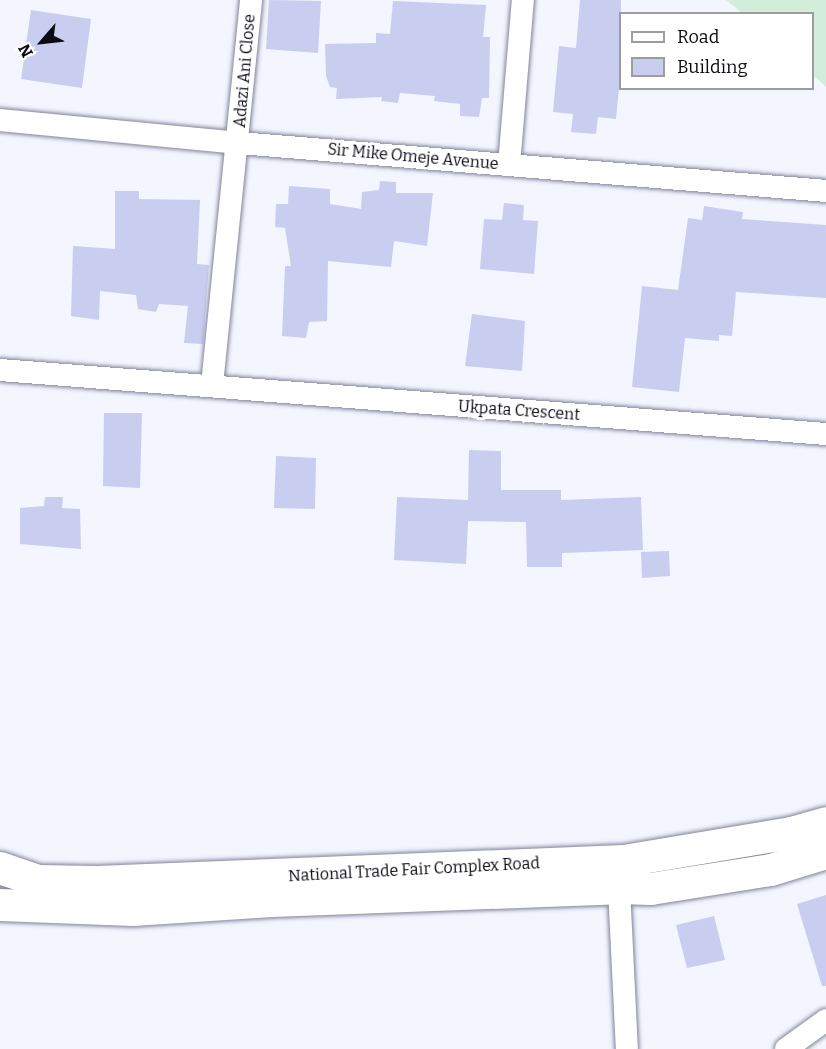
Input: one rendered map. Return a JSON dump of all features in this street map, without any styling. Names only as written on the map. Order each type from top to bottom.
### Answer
[{"type":"main road","name":"National Trade Fair Complex Road","points":[[0,868],[38,881],[97,882],[624,861],[792,833],[826,823]]},
{"type":"main road","name":"National Trade Fair Complex Road","points":[[0,905],[134,910],[272,901],[619,888],[651,889],[771,870],[826,853]]},
{"type":"street","name":"Adazi Ani Close","points":[[239,143],[251,0]]},
{"type":"street","points":[[510,165],[523,0]]},
{"type":"street","name":"Sir Mike Omeje Avenue","points":[[0,120],[239,143],[826,191]]},
{"type":"street","points":[[213,385],[239,143]]},
{"type":"street","name":"Ukpata Crescent","points":[[0,370],[826,434]]},
{"type":"street","points":[[619,888],[627,1049]]},
{"type":"street","points":[[786,1049],[826,1020]]},
{"type":"green space","points":[[726,0],[826,0],[826,87],[814,76],[814,12],[741,12]]},
{"type":"building","points":[[269,0],[321,1],[318,53],[266,49]]},
{"type":"building","points":[[580,0],[621,0],[616,119],[598,117],[596,134],[571,132],[573,114],[553,112],[559,46],[576,48]]},
{"type":"building","points":[[393,1],[486,5],[483,37],[490,37],[489,98],[482,98],[479,117],[460,116],[460,104],[434,101],[435,96],[400,93],[398,103],[381,101],[382,97],[336,99],[337,88],[330,87],[326,76],[325,44],[376,43],[376,33],[390,34]]},
{"type":"building","points":[[31,10],[91,19],[82,88],[21,79]]},
{"type":"building","points":[[380,181],[396,182],[396,193],[433,193],[427,246],[394,241],[391,267],[328,261],[327,321],[309,322],[306,338],[282,336],[285,266],[291,266],[285,228],[275,227],[276,204],[288,204],[289,186],[330,189],[330,204],[361,209],[362,192],[379,190]]},
{"type":"building","points":[[115,191],[139,191],[139,199],[200,200],[197,264],[209,265],[203,344],[184,343],[188,306],[159,304],[156,312],[138,309],[136,295],[100,291],[99,320],[71,316],[73,246],[115,249]]},
{"type":"building","points":[[504,203],[524,205],[523,220],[538,221],[534,274],[480,269],[484,219],[502,220]]},
{"type":"building","points":[[704,206],[743,212],[742,219],[826,225],[826,298],[736,292],[732,336],[719,335],[719,341],[685,338],[679,392],[632,387],[642,286],[678,290],[688,218],[702,220]]},
{"type":"building","points":[[472,314],[525,321],[522,371],[465,366]]},
{"type":"building","points":[[104,413],[142,413],[140,488],[103,486]]},
{"type":"building","points":[[469,450],[501,451],[501,490],[561,490],[561,500],[641,497],[643,550],[562,553],[562,567],[527,567],[526,522],[468,521],[466,564],[394,560],[397,497],[468,500]]},
{"type":"building","points":[[276,456],[316,458],[315,509],[274,508]]},
{"type":"building","points":[[45,497],[63,497],[62,508],[80,509],[81,549],[20,544],[20,508],[44,506]]},
{"type":"building","points":[[669,551],[670,576],[642,578],[641,552]]},
{"type":"building","points":[[826,895],[826,986],[822,986],[797,904]]},
{"type":"building","points":[[714,916],[725,960],[687,968],[676,925]]}]
